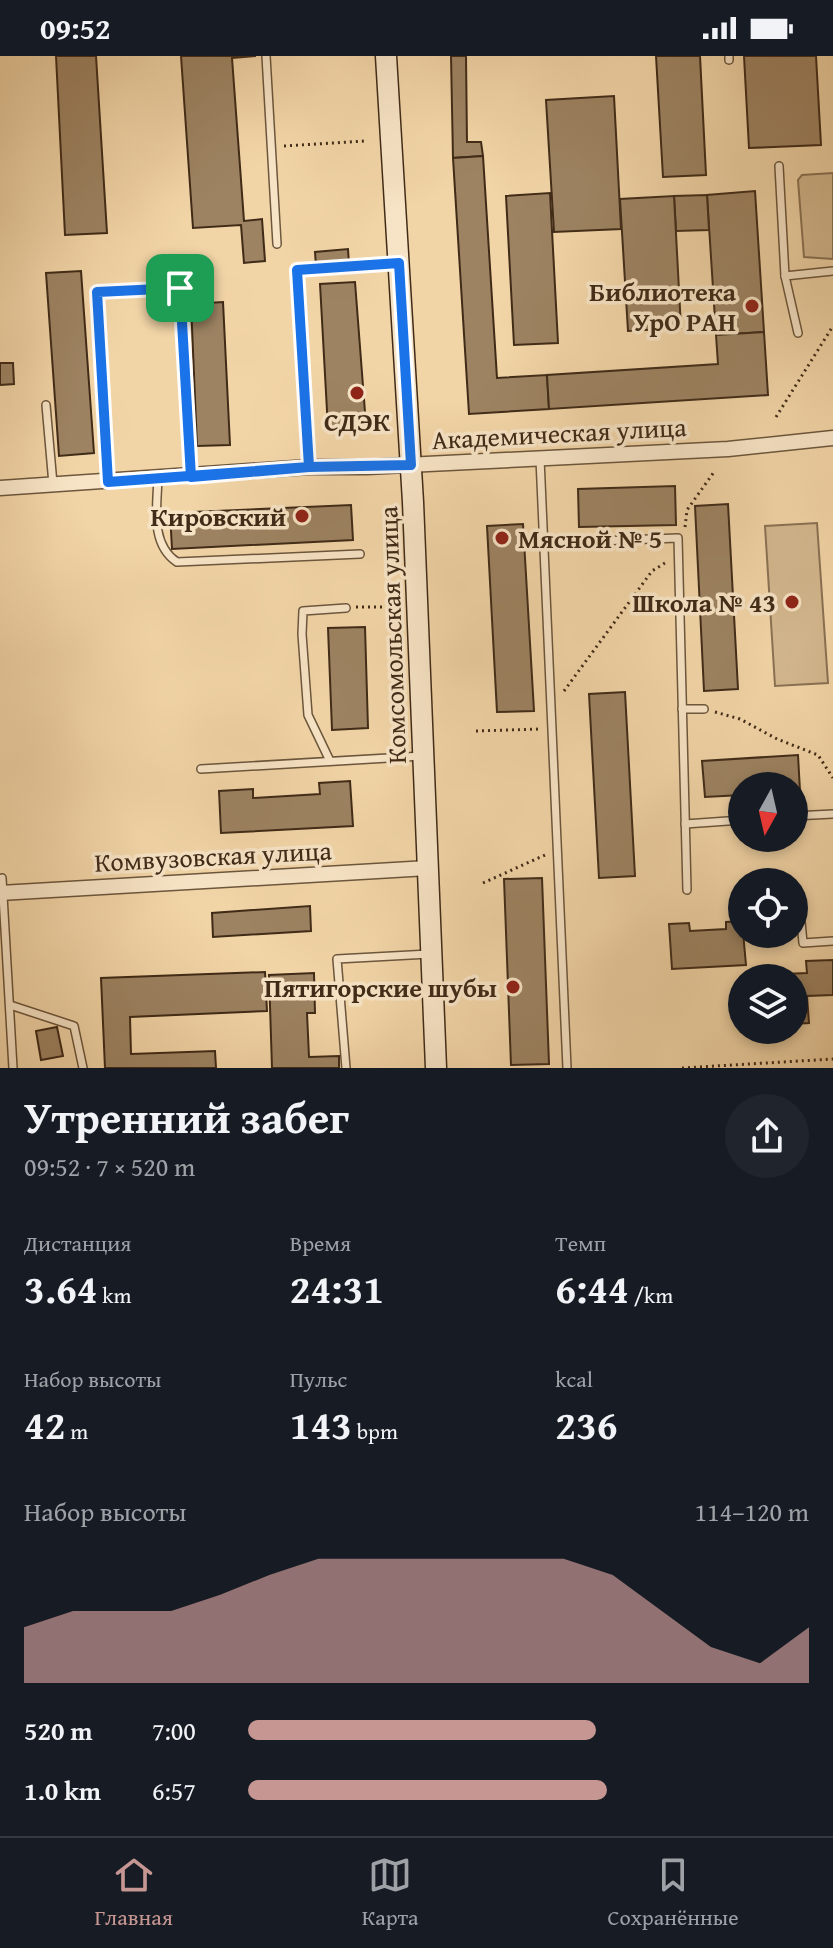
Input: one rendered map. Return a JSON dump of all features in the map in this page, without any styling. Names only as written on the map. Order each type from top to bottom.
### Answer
[{"type":"main road","name":"Комсомольская улица","points":[[386,56],[411,465],[436,1068]]},
{"type":"street","name":"Академическая улица","points":[[0,488],[309,467],[728,449],[833,438]]},
{"type":"street","name":"Комвузовская улица","points":[[1,888],[428,868]]},
{"type":"lane","points":[[266,56],[277,244]]},
{"type":"lane","points":[[779,166],[785,276],[798,333]]},
{"type":"lane","points":[[309,467],[297,270],[399,263]]},
{"type":"lane","points":[[785,276],[833,271]]},
{"type":"lane","points":[[108,482],[97,292],[180,288],[191,477]]},
{"type":"lane","points":[[46,405],[53,484]]},
{"type":"lane","points":[[540,458],[567,1068]]},
{"type":"lane","points":[[158,478],[159,539],[166,554],[177,562],[360,554]]},
{"type":"lane","points":[[544,543],[678,538],[687,890]]},
{"type":"lane","points":[[330,761],[308,715],[303,611],[346,608]]},
{"type":"lane","points":[[682,709],[704,709]]},
{"type":"lane","points":[[201,769],[423,756]]},
{"type":"lane","points":[[808,815],[833,814]]},
{"type":"lane","points":[[685,824],[728,821]]},
{"type":"lane","points":[[1,888],[13,1068]]},
{"type":"lane","points":[[808,943],[833,941]]},
{"type":"lane","points":[[346,1068],[337,959],[431,954]]},
{"type":"lane","points":[[10,1005],[74,1026],[83,1068]]},
{"type":"path","points":[[271,147],[364,141]]},
{"type":"path","points":[[776,417],[833,326]]},
{"type":"path","points":[[551,711],[652,571],[679,554],[687,510],[714,472]]},
{"type":"path","points":[[346,608],[384,607]]},
{"type":"path","points":[[704,709],[740,719],[777,739],[818,755],[833,778]]},
{"type":"path","points":[[476,731],[552,728]]},
{"type":"path","points":[[483,883],[557,849]]},
{"type":"path","points":[[682,1068],[833,1059]]},
{"type":"shaded area","points":[[833,173],[833,259],[804,257],[798,180],[802,175]]},
{"type":"shaded area","points":[[817,523],[828,683],[775,686],[765,526]]},
{"type":"building","points":[[56,56],[96,56],[107,233],[65,235]]},
{"type":"building","points":[[181,56],[256,56],[232,58],[244,221],[262,219],[265,261],[244,263],[241,225],[193,228]]},
{"type":"building","points":[[451,56],[466,56],[467,142],[481,142],[483,156],[453,158]]},
{"type":"building","points":[[656,56],[700,56],[706,175],[663,177]]},
{"type":"building","points":[[744,56],[816,56],[821,145],[749,148]]},
{"type":"building","points":[[614,96],[621,229],[554,232],[546,100]]},
{"type":"building","points":[[483,156],[497,378],[547,375],[549,409],[469,414],[453,158]]},
{"type":"building","points":[[755,191],[764,332],[716,335],[707,195]]},
{"type":"building","points":[[550,193],[558,343],[514,345],[506,196]]},
{"type":"building","points":[[707,195],[709,230],[676,231],[674,196]]},
{"type":"building","points":[[674,196],[681,328],[628,331],[620,199]]},
{"type":"building","points":[[348,249],[349,264],[316,266],[315,252]]},
{"type":"building","points":[[81,271],[94,453],[59,456],[46,273]]},
{"type":"building","points":[[355,282],[366,425],[328,429],[320,284]]},
{"type":"building","points":[[223,302],[230,445],[197,446],[191,304]]},
{"type":"building","points":[[764,332],[768,395],[549,409],[547,375],[718,364],[716,335]]},
{"type":"building","points":[[0,363],[13,363],[14,384],[0,385]]},
{"type":"building","points":[[675,486],[676,525],[579,527],[578,489]]},
{"type":"building","points":[[728,504],[738,689],[704,691],[695,506]]},
{"type":"building","points":[[351,505],[353,540],[172,549],[170,513]]},
{"type":"building","points":[[523,524],[534,711],[497,712],[487,526]]},
{"type":"building","points":[[365,627],[368,728],[332,730],[328,628]]},
{"type":"building","points":[[625,692],[635,876],[599,878],[589,694]]},
{"type":"building","points":[[798,755],[799,772],[728,772],[728,796],[705,797],[702,761]]},
{"type":"building","points":[[350,781],[353,826],[221,833],[219,791],[253,789],[253,798],[320,794],[319,783]]},
{"type":"building","points":[[542,878],[549,1064],[511,1065],[504,879]]},
{"type":"building","points":[[310,906],[311,931],[213,937],[212,913]]},
{"type":"building","points":[[726,922],[728,948],[744,948],[746,964],[672,969],[669,924],[689,923],[690,931],[726,929]]},
{"type":"building","points":[[833,960],[833,995],[808,996],[806,961]]},
{"type":"building","points":[[265,972],[267,1011],[130,1017],[131,1054],[215,1051],[216,1068],[105,1068],[101,978]]},
{"type":"building","points":[[314,973],[315,1013],[307,1013],[309,1057],[339,1056],[339,1068],[272,1068],[269,975]]},
{"type":"building","points":[[57,1027],[63,1056],[41,1060],[36,1031]]},
{"type":"place","name":"Библиотека УрО РАН","points":[[752,306]]},
{"type":"place","name":"СДЭК","points":[[357,393]]},
{"type":"place","name":"Кировский","points":[[302,516]]},
{"type":"place","name":"Мясной № 5","points":[[502,538]]},
{"type":"place","name":"Школа № 43","points":[[792,602]]},
{"type":"place","name":"Пятигорские шубы","points":[[513,987]]},
{"type":"route","points":[[180,288],[97,292],[108,482],[191,477],[309,467],[411,465],[399,263],[297,270],[309,467],[191,477],[180,288]]}]
